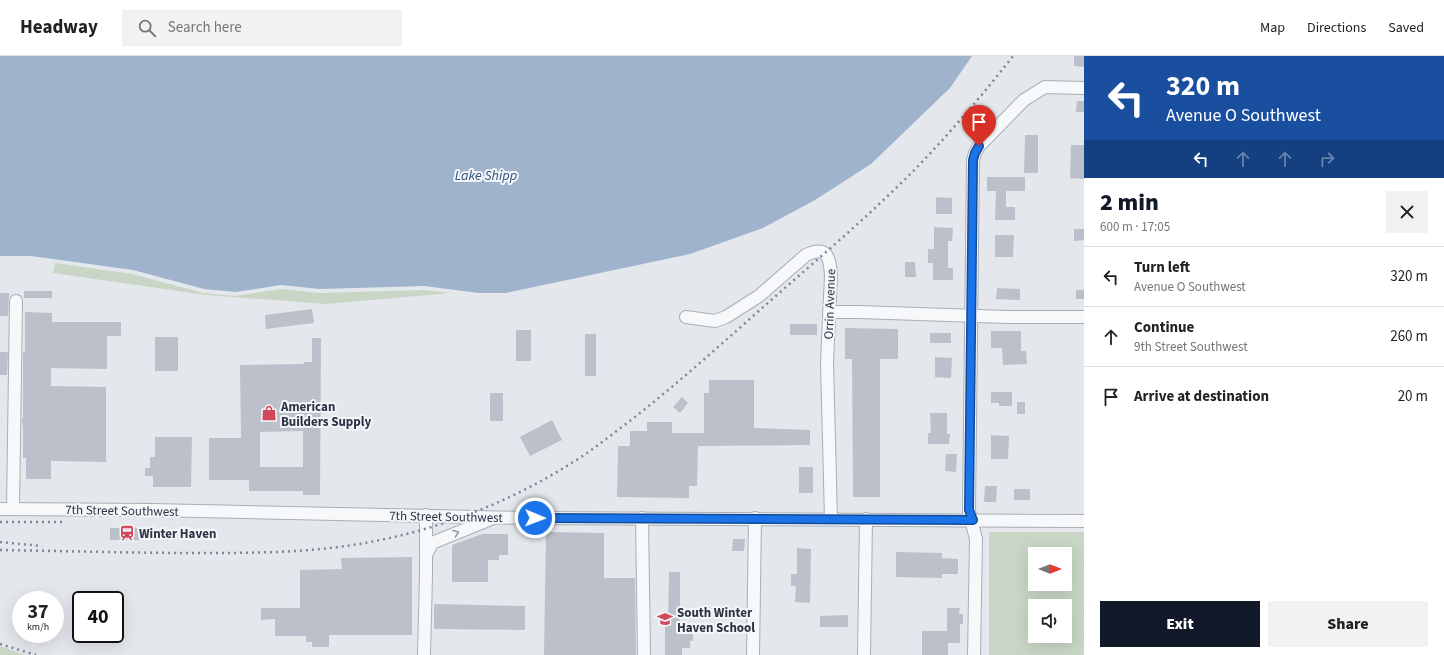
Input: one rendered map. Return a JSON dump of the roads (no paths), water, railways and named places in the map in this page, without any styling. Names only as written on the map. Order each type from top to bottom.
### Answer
[{"type":"street","points":[[974,655],[976,539],[973,520],[969,510],[973,166],[975,153],[979,146],[1024,100],[1044,87],[1084,88]]},
{"type":"street","name":"Orrin Avenue","points":[[686,317],[715,320],[726,318],[758,296],[806,255],[815,251],[823,251],[825,253],[831,263],[827,379],[831,519]]},
{"type":"street","points":[[13,509],[16,301]]},
{"type":"street","points":[[829,312],[1084,317]]},
{"type":"street","name":"7th Street Southwest","points":[[0,509],[497,517],[1084,521]]},
{"type":"street","points":[[424,655],[426,515]]},
{"type":"street","points":[[426,555],[432,543],[497,517]]},
{"type":"street","points":[[642,518],[644,655]]},
{"type":"street","points":[[753,655],[755,518]]},
{"type":"street","points":[[864,655],[866,519]]},
{"type":"water","name":"Lake Shipp","points":[[0,56],[972,56],[950,88],[871,164],[815,200],[763,228],[690,254],[506,293],[479,293],[424,286],[320,289],[281,285],[236,292],[204,289],[133,270],[31,256],[0,256]]},
{"type":"railway","points":[[0,550],[219,553],[284,552],[349,546],[422,530],[448,522],[499,502],[547,478],[582,456],[638,415],[695,367],[848,233],[905,180],[970,109],[1013,56]]},
{"type":"railway","points":[[0,522],[62,522]]},
{"type":"railway","points":[[0,542],[42,546]]},
{"type":"railway","points":[[0,644],[36,655]]},
{"type":"place","name":"American Builders Supply","points":[[269,413]]},
{"type":"place","name":"Winter Haven","points":[[127,533]]},
{"type":"place","name":"South Winter Haven School","points":[[665,619]]}]
